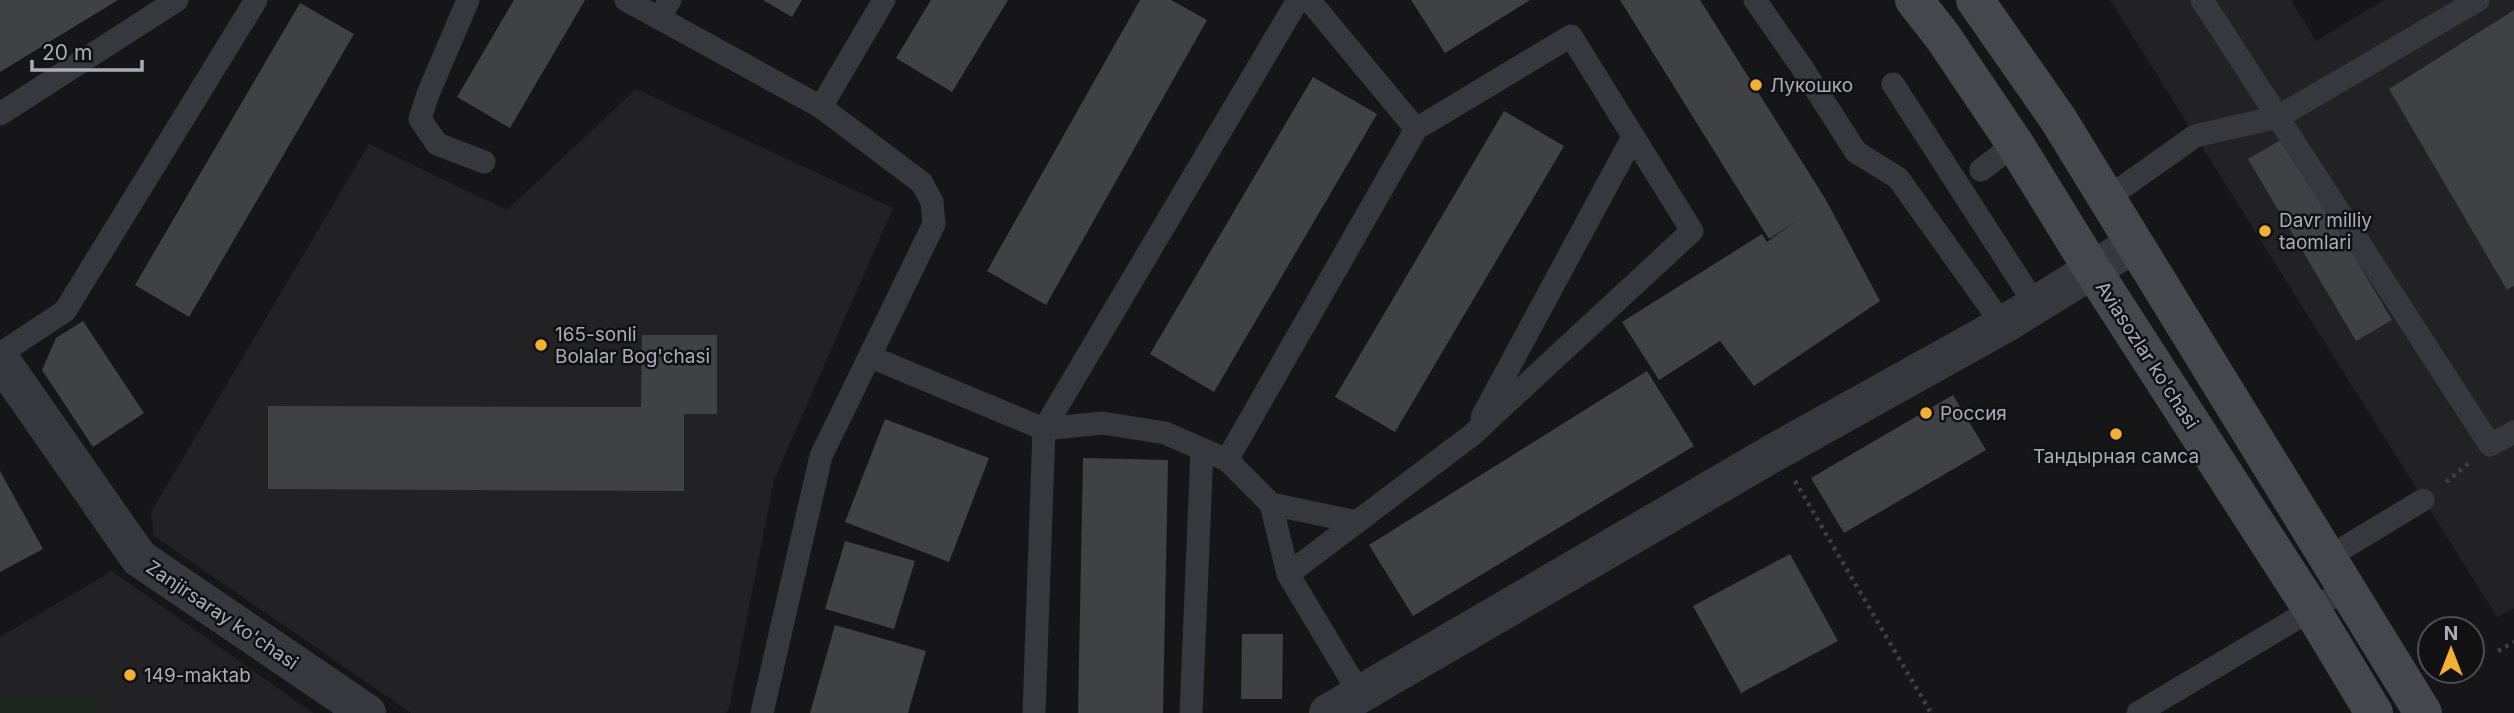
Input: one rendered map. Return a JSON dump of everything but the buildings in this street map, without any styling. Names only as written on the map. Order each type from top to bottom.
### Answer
[{"type":"main road","name":"Aviasozlar ko'chasi","points":[[1914,0],[1943,37],[2015,144],[2092,269],[2312,610],[2374,713]]},
{"type":"main road","points":[[1975,0],[2057,119],[2423,713]]},
{"type":"street","points":[[1328,713],[1774,452],[2003,325],[2134,243]]},
{"type":"street","name":"Zanjirsaray ko'chasi","points":[[0,356],[139,558],[367,713]]},
{"type":"lane","points":[[0,114],[177,0]]},
{"type":"lane","points":[[0,356],[65,311],[256,0]]},
{"type":"lane","points":[[468,0],[420,119],[437,144],[484,162]]},
{"type":"lane","points":[[626,0],[664,9],[821,107],[922,183],[932,202],[934,224],[821,456],[762,713]]},
{"type":"lane","points":[[821,107],[884,0]]},
{"type":"lane","points":[[1034,713],[1044,429],[1298,0]]},
{"type":"lane","points":[[1309,0],[1416,128]]},
{"type":"lane","points":[[1755,0],[1856,152],[1898,178],[2003,325]]},
{"type":"lane","points":[[2202,0],[2490,445],[2514,432]]},
{"type":"lane","points":[[2106,199],[2195,136],[2278,117],[2478,0]]},
{"type":"lane","points":[[1227,460],[1416,128],[1571,36],[1692,231],[1472,435],[1287,574]]},
{"type":"lane","points":[[1893,84],[2035,304]]},
{"type":"lane","points":[[1472,435],[1633,136]]},
{"type":"lane","points":[[1981,170],[2015,144]]},
{"type":"lane","points":[[870,357],[1044,429],[1102,423],[1165,433],[1227,460],[1271,504],[1287,574],[1360,694]]},
{"type":"lane","points":[[1191,713],[1202,450]]},
{"type":"lane","points":[[2138,713],[2312,610],[2337,573],[2424,500]]},
{"type":"lane","points":[[1271,504],[1357,522]]},
{"type":"path","points":[[2424,500],[2490,445]]},
{"type":"path","points":[[1774,452],[1792,477],[1931,713]]},
{"type":"path","points":[[2498,651],[2514,642]]},
{"type":"shaded area","points":[[2110,0],[2291,0],[2316,41],[2384,0],[2514,0],[2514,10],[2389,89],[2507,290],[2514,286],[2514,608],[2497,617]]},
{"type":"shaded area","name":"165-sonli Bolalar Bog'chasi","points":[[636,89],[893,208],[774,480],[729,709],[726,713],[411,713],[154,536],[151,512],[369,144],[507,210]]},
{"type":"shaded area","name":"149-maktab","points":[[112,571],[313,713],[0,713],[0,637]]},
{"type":"shaded area","points":[[0,696],[101,696],[101,713],[0,713]]},
{"type":"place","name":"Лукошко","points":[[1756,85]]},
{"type":"place","name":"Davr milliy taomlari","points":[[2265,231]]},
{"type":"place","name":"165-sonli Bolalar Bog'chasi","points":[[541,345]]},
{"type":"place","name":"Россия","points":[[1926,413]]},
{"type":"place","name":"Тандырная самса","points":[[2116,434]]},
{"type":"place","name":"149-maktab","points":[[130,675]]}]
